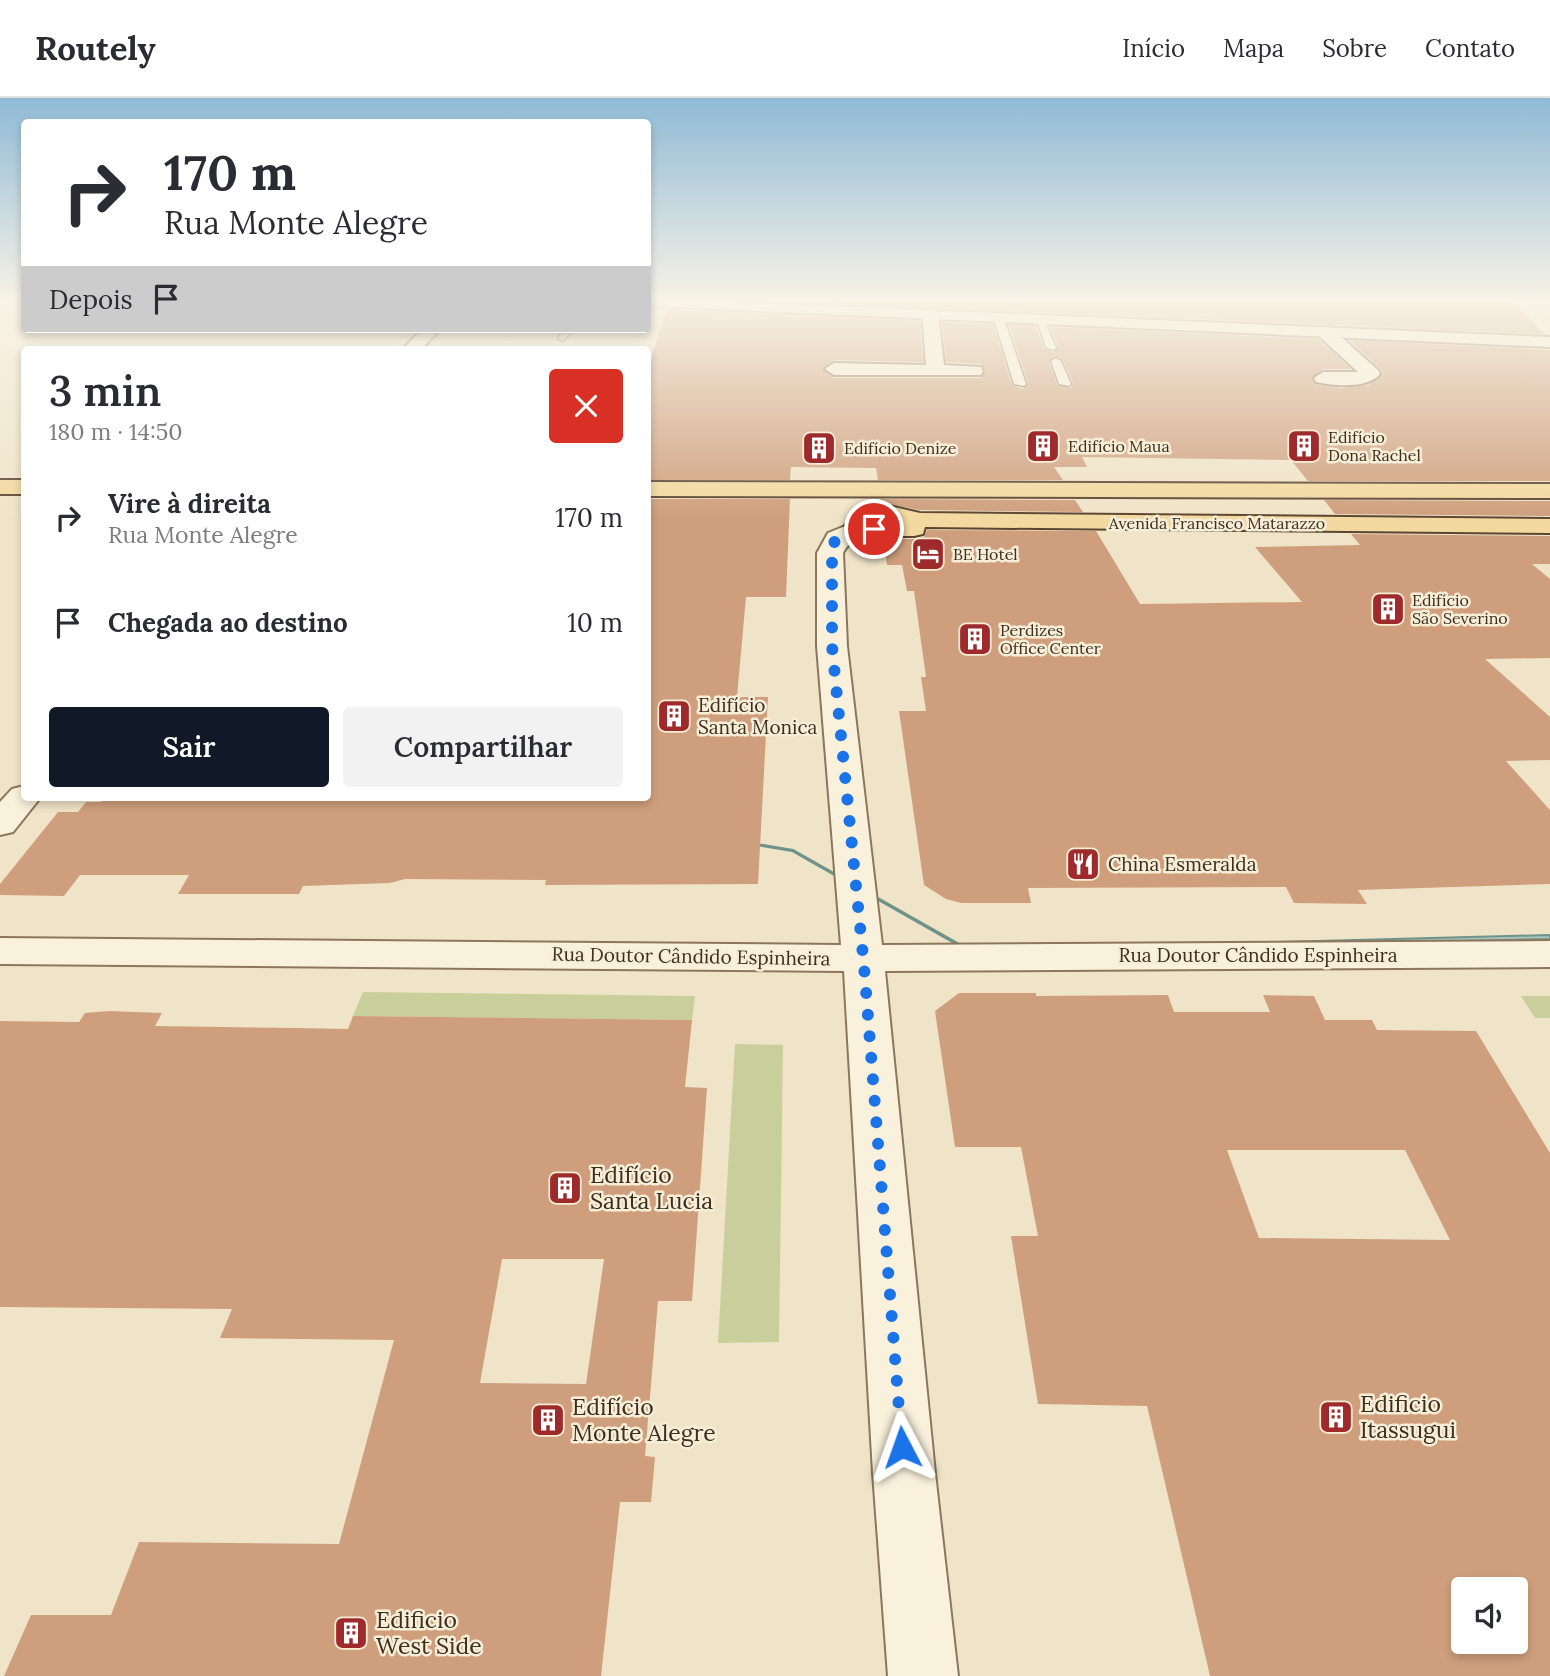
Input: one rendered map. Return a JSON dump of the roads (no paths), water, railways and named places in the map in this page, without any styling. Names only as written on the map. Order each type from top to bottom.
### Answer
[{"type":"main road","name":"Avenida Francisco Matarazzo","points":[[1015,490],[1059,481],[1550,480]]},
{"type":"main road","points":[[0,487],[21,487]]},
{"type":"main road","name":"Avenida Francisco Matarazzo","points":[[651,489],[1550,491]]},
{"type":"main road","points":[[0,510],[21,510]]},
{"type":"main road","name":"Avenida Francisco Matarazzo","points":[[675,512],[870,521],[1550,513]]},
{"type":"main road","name":"Avenida Francisco Matarazzo","points":[[870,521],[1550,526]]},
{"type":"main road","points":[[870,521],[950,530],[996,521]]},
{"type":"street","points":[[960,372],[974,372]]},
{"type":"street","points":[[1323,378],[1364,378],[1371,374],[1368,372]]},
{"type":"street","points":[[870,521],[837,538],[832,545],[832,646],[863,958],[923,1676]]},
{"type":"street","points":[[0,824],[21,800]]},
{"type":"street","name":"Rua Doutor Cândido Espinheira","points":[[0,951],[863,958],[1550,954]]},
{"type":"lane","points":[[1016,372],[1020,384]]},
{"type":"lane","points":[[1060,372],[1065,384]]},
{"type":"water","points":[[500,801],[793,850],[970,950],[1550,935],[1550,939],[970,952],[792,851]]},
{"type":"place","name":"Edifício Maua","points":[[1043,446]]},
{"type":"place","name":"Edifício Dona Rachel","points":[[1304,446]]},
{"type":"place","name":"Edifício Denize","points":[[819,448]]},
{"type":"place","name":"BE Hotel","points":[[928,554]]},
{"type":"place","name":"Edifício São Severino","points":[[1388,609]]},
{"type":"place","name":"Perdizes Office Center","points":[[975,639]]},
{"type":"place","name":"Edifício Santa Monica","points":[[674,716]]},
{"type":"place","name":"China Esmeralda","points":[[1083,864]]},
{"type":"place","name":"Edifício Santa Lucia","points":[[565,1188]]},
{"type":"place","name":"Edificio Itassugui","points":[[1336,1417]]},
{"type":"place","name":"Edifício Monte Alegre","points":[[548,1420]]},
{"type":"place","name":"Edificio West Side","points":[[351,1633]]}]
